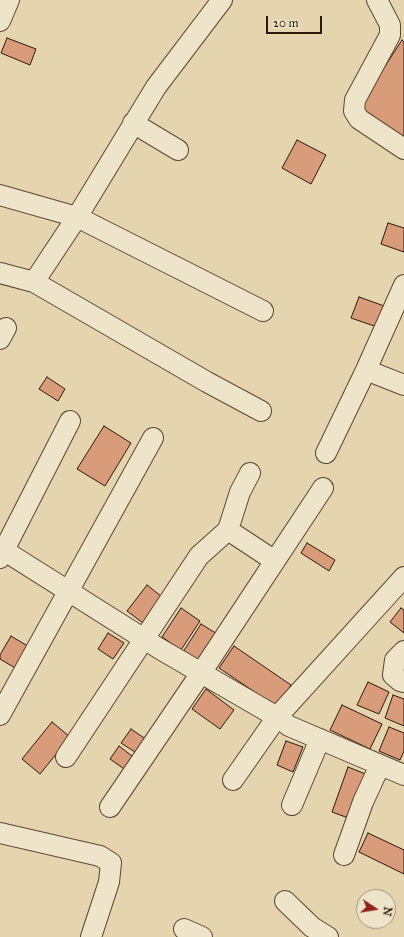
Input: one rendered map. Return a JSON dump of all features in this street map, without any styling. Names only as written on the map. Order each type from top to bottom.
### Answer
[{"type":"street","points":[[0,20],[9,0]]},
{"type":"street","points":[[34,282],[77,216],[156,87],[222,0]]},
{"type":"street","points":[[377,0],[397,30],[390,35],[355,100],[354,111],[359,119],[404,149]]},
{"type":"street","points":[[133,123],[178,150]]},
{"type":"street","points":[[0,195],[77,216],[263,312]]},
{"type":"street","points":[[0,273],[34,282],[207,382],[261,411]]},
{"type":"street","points":[[326,453],[403,290]]},
{"type":"street","points":[[366,370],[404,384]]},
{"type":"street","points":[[70,420],[1,552],[289,726],[404,775]]},
{"type":"street","points":[[0,715],[153,438]]},
{"type":"street","points":[[66,757],[199,556],[228,530],[240,492],[250,473]]},
{"type":"street","points":[[110,807],[323,488]]},
{"type":"street","points":[[228,530],[275,561]]},
{"type":"street","points":[[233,780],[278,718],[404,577]]},
{"type":"street","points":[[404,651],[395,660],[393,675],[404,682]]},
{"type":"street","points":[[292,805],[320,739]]},
{"type":"street","points":[[344,855],[363,802],[380,765]]},
{"type":"street","points":[[0,833],[100,856],[111,863],[109,882],[91,937]]},
{"type":"street","points":[[285,901],[312,926],[328,937]]},
{"type":"street","points":[[184,929],[202,937]]},
{"type":"building","points":[[7,38],[36,49],[30,65],[1,53]]},
{"type":"building","points":[[402,40],[404,42],[404,137],[358,108]]},
{"type":"building","points":[[297,140],[326,155],[311,184],[282,168]]},
{"type":"building","points":[[388,223],[404,228],[404,252],[381,244]]},
{"type":"building","points":[[359,297],[387,307],[380,328],[351,318]]},
{"type":"building","points":[[47,377],[65,389],[58,401],[39,389]]},
{"type":"building","points":[[104,426],[131,443],[105,486],[77,469]]},
{"type":"building","points":[[307,543],[335,560],[329,571],[301,553]]},
{"type":"building","points":[[147,585],[166,600],[147,626],[127,611]]},
{"type":"building","points":[[181,608],[200,621],[181,650],[162,637]]},
{"type":"building","points":[[401,608],[404,610],[404,633],[390,622]]},
{"type":"building","points":[[201,624],[222,637],[204,665],[183,652]]},
{"type":"building","points":[[108,633],[124,643],[113,659],[98,649]]},
{"type":"building","points":[[11,636],[36,651],[22,672],[0,659],[0,655]]},
{"type":"building","points":[[234,646],[291,685],[277,707],[219,668]]},
{"type":"building","points":[[368,682],[389,692],[379,714],[357,705]]},
{"type":"building","points":[[206,689],[234,710],[220,729],[192,709]]},
{"type":"building","points":[[393,695],[404,699],[404,726],[385,718]]},
{"type":"building","points":[[342,705],[382,724],[370,749],[330,730]]},
{"type":"building","points":[[52,722],[70,737],[40,774],[22,759]]},
{"type":"building","points":[[389,727],[404,733],[404,751],[400,760],[379,751]]},
{"type":"building","points":[[131,729],[147,740],[138,754],[121,743]]},
{"type":"building","points":[[286,741],[303,747],[293,772],[277,765]]},
{"type":"building","points":[[119,746],[136,759],[127,771],[110,759]]},
{"type":"building","points":[[348,767],[368,775],[351,819],[332,812]]},
{"type":"building","points":[[368,833],[404,850],[404,874],[359,852]]}]
